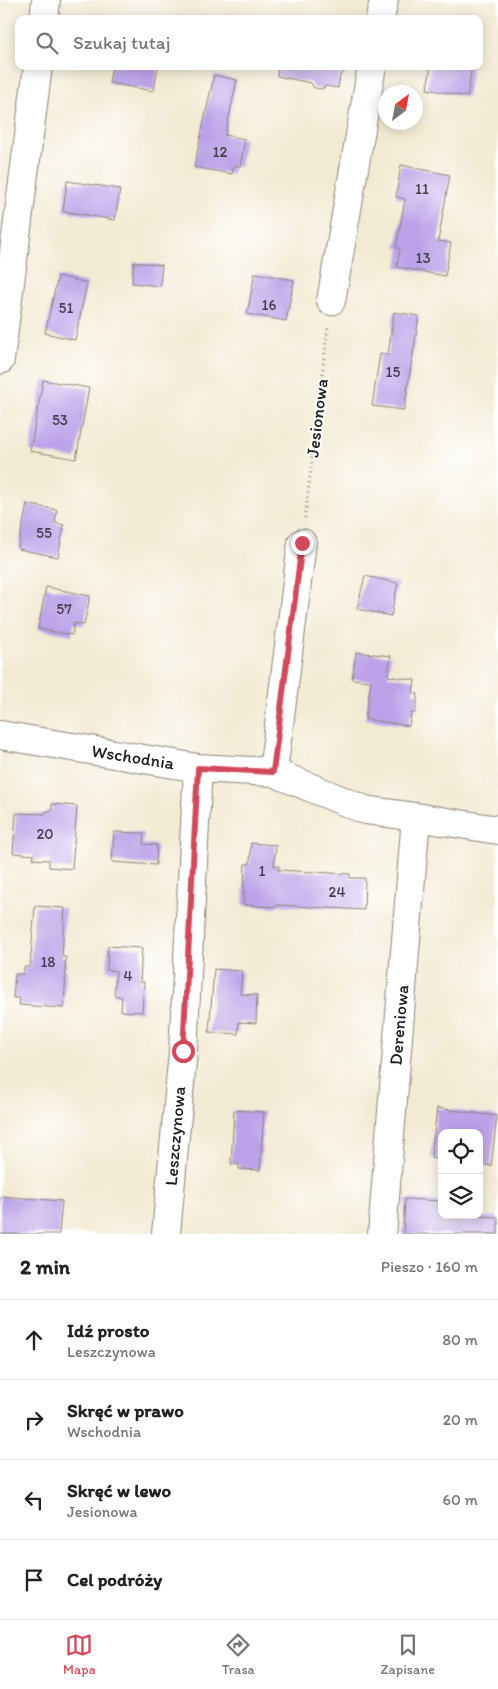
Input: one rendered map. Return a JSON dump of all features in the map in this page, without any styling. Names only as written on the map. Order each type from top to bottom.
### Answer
[{"type":"street","points":[[44,15],[46,0]]},
{"type":"street","points":[[381,15],[384,0]]},
{"type":"street","points":[[0,360],[37,70]]},
{"type":"street","points":[[331,300],[371,70]]},
{"type":"street","points":[[273,772],[302,543]]},
{"type":"street","name":"Wschodnia","points":[[0,735],[198,768],[273,772],[364,810],[498,830]]},
{"type":"street","name":"Leszczynowa","points":[[166,1234],[183,1051],[198,768]]},
{"type":"street","name":"Dereniowa","points":[[382,1234],[416,817]]},
{"type":"path","name":"Jesionowa","points":[[302,543],[331,300]]},
{"type":"building","points":[[111,70],[157,70],[154,91],[109,83]]},
{"type":"building","points":[[278,70],[347,70],[340,75],[338,88],[326,86],[322,89],[314,88],[311,83],[277,76]]},
{"type":"building","points":[[430,70],[471,70],[467,97],[427,89]]},
{"type":"building","points":[[214,75],[237,80],[225,135],[245,139],[240,167],[234,165],[232,174],[194,167]]},
{"type":"building","points":[[401,165],[450,175],[438,241],[451,243],[445,276],[397,267],[400,248],[396,248],[405,199],[396,197]]},
{"type":"building","points":[[67,181],[120,189],[115,220],[63,211]]},
{"type":"building","points":[[134,262],[162,265],[160,286],[132,283]]},
{"type":"building","points":[[255,273],[294,280],[286,321],[247,314]]},
{"type":"building","points":[[58,276],[87,283],[75,340],[45,333]]},
{"type":"building","points":[[394,312],[419,316],[404,410],[372,406],[380,354],[388,355]]},
{"type":"building","points":[[43,380],[89,388],[76,459],[30,451]]},
{"type":"building","points":[[27,504],[57,510],[55,523],[64,525],[58,557],[18,549]]},
{"type":"building","points":[[365,576],[398,583],[391,616],[357,609]]},
{"type":"building","points":[[46,587],[90,596],[84,625],[74,623],[72,635],[38,629]]},
{"type":"building","points":[[356,652],[391,656],[388,676],[415,680],[413,693],[418,694],[415,713],[411,713],[409,726],[365,719],[371,681],[352,679]]},
{"type":"building","points":[[52,804],[77,806],[72,869],[49,867],[49,860],[33,859],[34,855],[13,853],[16,813],[45,814],[46,811],[52,811]]},
{"type":"building","points":[[114,832],[144,833],[143,844],[157,845],[156,865],[112,862]]},
{"type":"building","points":[[251,843],[276,845],[274,866],[279,866],[278,870],[350,874],[350,878],[365,878],[364,910],[243,905],[245,864],[250,864]]},
{"type":"building","points":[[35,906],[65,908],[62,957],[66,957],[64,1008],[19,1005],[20,998],[13,998],[15,974],[23,974],[24,967],[30,967]]},
{"type":"building","points":[[108,946],[142,948],[140,982],[144,982],[142,1012],[121,1011],[122,997],[114,995],[116,971],[107,970]]},
{"type":"building","points":[[214,969],[242,971],[240,994],[257,995],[256,1023],[239,1022],[238,1034],[209,1032]]},
{"type":"building","points":[[437,1108],[497,1116],[491,1166],[483,1165],[483,1129],[438,1129],[438,1159],[431,1158]]},
{"type":"building","points":[[234,1110],[264,1112],[260,1170],[239,1169],[239,1164],[231,1164]]},
{"type":"building","points":[[0,1196],[62,1201],[59,1234],[0,1234]]},
{"type":"building","points":[[405,1199],[438,1201],[438,1219],[498,1217],[498,1234],[403,1234]]},
{"type":"route","points":[[183,1051],[198,768],[273,772],[302,543]]}]
